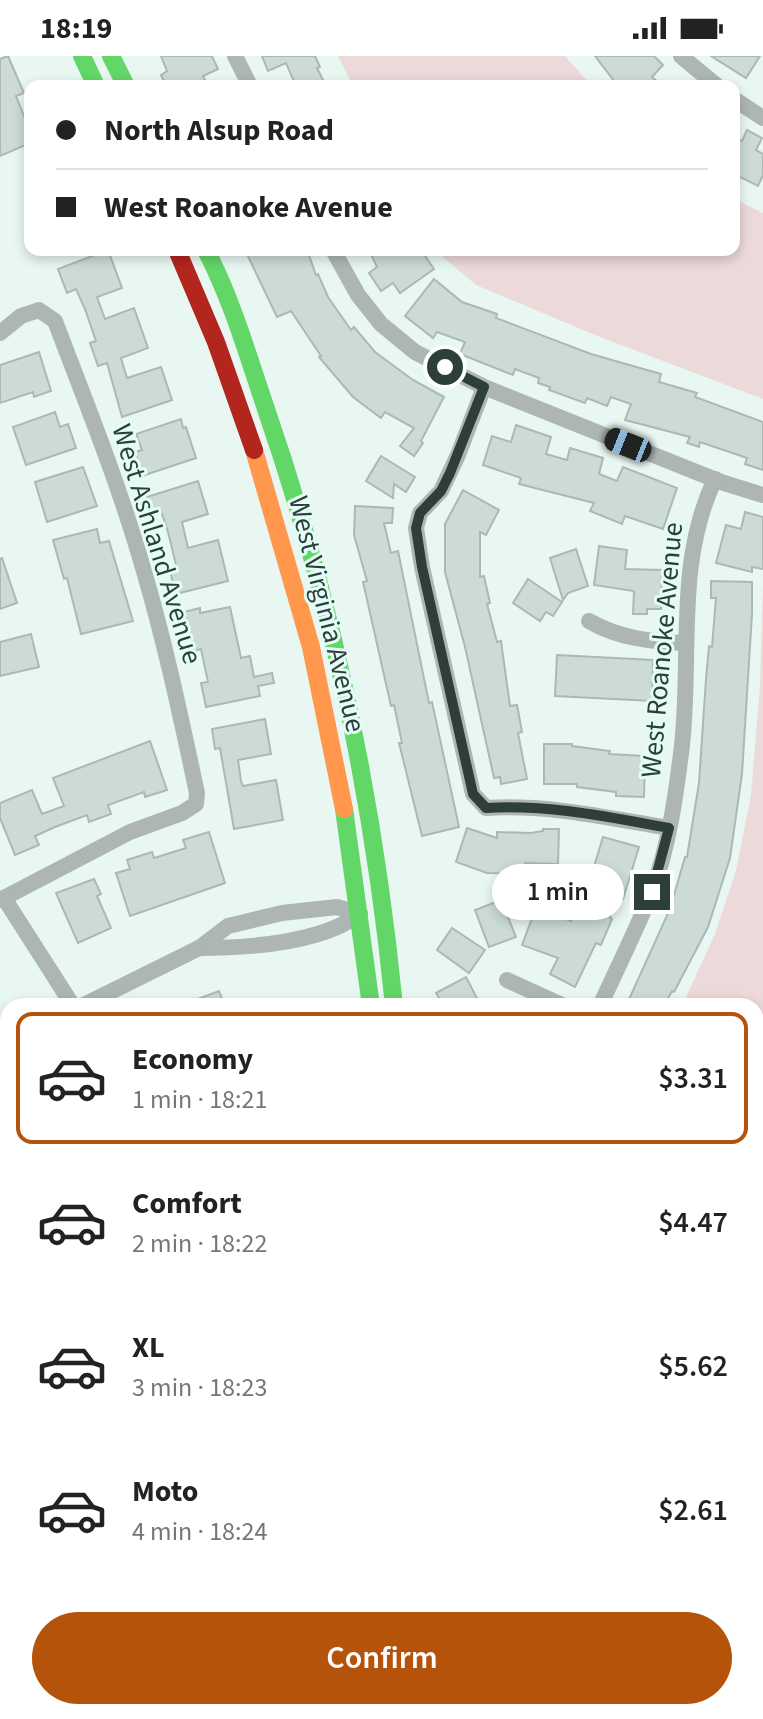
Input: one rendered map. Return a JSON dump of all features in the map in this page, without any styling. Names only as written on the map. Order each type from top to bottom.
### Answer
[{"type":"main road","points":[[82,56],[93,80]]},
{"type":"main road","points":[[111,56],[123,80]]},
{"type":"main road","name":"West Virginia Avenue","points":[[180,256],[229,376],[283,542],[327,720],[343,801],[370,998]]},
{"type":"main road","name":"West Virginia Avenue","points":[[209,256],[220,277],[285,467],[328,616],[352,715],[381,885],[393,998]]},
{"type":"street","points":[[235,56],[247,80]]},
{"type":"street","points":[[681,56],[710,80]]},
{"type":"street","points":[[740,103],[763,118]]},
{"type":"street","points":[[336,256],[358,295],[381,324],[415,352],[484,387],[715,479],[763,495]]},
{"type":"street","name":"West Ashland Avenue","points":[[0,333],[21,316],[39,310],[55,321],[106,454],[144,568],[197,793],[196,804],[182,813],[130,832],[2,899]]},
{"type":"street","points":[[484,387],[447,479],[441,491],[420,513],[416,528],[473,794],[486,808],[514,806],[575,811],[669,828]]},
{"type":"street","name":"West Roanoke Avenue","points":[[604,998],[652,892],[669,828],[682,740],[685,643],[695,533],[705,499],[715,479]]},
{"type":"street","points":[[589,621],[626,636],[664,643],[685,643]]},
{"type":"street","points":[[2,899],[68,998]]},
{"type":"street","points":[[98,998],[199,948],[228,926],[271,916],[337,907],[360,914]]},
{"type":"street","points":[[199,948],[236,948],[276,942],[342,927],[360,914]]},
{"type":"street","points":[[271,916],[276,942]]},
{"type":"street","points":[[507,980],[546,998]]},
{"type":"shaded area","points":[[338,56],[565,56],[587,80],[350,80]]},
{"type":"shaded area","points":[[740,202],[763,213],[763,399],[600,337],[476,285],[442,256],[740,256]]},
{"type":"shaded area","points":[[763,585],[763,998],[686,998],[715,934],[736,871],[751,795],[760,685]]},
{"type":"building","points":[[8,56],[24,93],[16,96],[24,116],[24,146],[0,156],[0,59]]},
{"type":"building","points":[[161,56],[212,56],[218,69],[203,76],[205,80],[163,80],[161,75],[167,71]]},
{"type":"building","points":[[262,56],[315,56],[323,80],[293,80],[286,63],[268,71]]},
{"type":"building","points":[[595,56],[654,56],[663,65],[652,77],[655,80],[613,80]]},
{"type":"building","points":[[711,56],[760,56],[746,78]]},
{"type":"building","points":[[747,130],[762,138],[756,150],[763,154],[763,175],[758,186],[740,177],[742,141]]},
{"type":"building","points":[[92,256],[110,256],[122,288],[97,297],[105,319],[134,308],[148,348],[121,358],[127,378],[161,367],[172,400],[122,417],[107,363],[98,366],[90,343],[96,341],[85,309],[76,289],[67,293],[58,269]]},
{"type":"building","points":[[248,256],[309,256],[328,297],[351,330],[354,327],[375,352],[413,380],[444,397],[414,456],[400,446],[414,428],[385,412],[381,418],[353,397],[319,357],[291,311],[277,317]]},
{"type":"building","points":[[372,256],[425,256],[434,269],[400,293],[393,283],[381,291],[369,273],[377,267]]},
{"type":"building","points":[[434,279],[462,302],[497,314],[496,318],[591,354],[661,374],[659,382],[697,393],[695,397],[763,422],[763,470],[745,464],[747,458],[700,442],[699,447],[687,443],[690,437],[625,420],[631,404],[611,397],[607,406],[587,398],[585,403],[549,390],[550,387],[538,383],[539,378],[515,369],[513,375],[460,354],[465,342],[437,332],[433,338],[405,316]]},
{"type":"building","points":[[39,352],[51,391],[34,397],[33,392],[0,403],[0,365]]},
{"type":"building","points":[[55,412],[60,427],[68,424],[76,448],[26,465],[13,427]]},
{"type":"building","points":[[181,419],[196,458],[142,476],[135,452],[142,450],[136,434]]},
{"type":"building","points":[[516,425],[551,437],[546,454],[567,460],[570,448],[603,458],[599,474],[617,481],[623,467],[677,488],[663,529],[625,516],[622,524],[590,511],[594,503],[519,484],[521,478],[483,465],[492,436],[511,442]]},
{"type":"building","points":[[381,456],[415,477],[406,492],[394,484],[393,498],[366,481]]},
{"type":"building","points":[[83,467],[97,506],[47,522],[35,482]]},
{"type":"building","points":[[198,481],[208,514],[182,522],[188,548],[218,540],[228,581],[176,594],[170,571],[177,569],[168,532],[161,511],[152,514],[147,497]]},
{"type":"building","points":[[463,490],[499,510],[486,535],[480,532],[480,577],[484,576],[490,603],[487,604],[497,642],[501,641],[510,706],[517,705],[522,732],[518,733],[527,779],[501,784],[500,777],[494,778],[445,572],[445,524]]},
{"type":"building","points":[[355,506],[393,508],[392,523],[384,523],[391,553],[398,551],[429,703],[432,702],[459,827],[422,836],[363,582],[367,581],[354,535]]},
{"type":"building","points":[[745,512],[763,517],[763,569],[752,567],[752,572],[716,563],[726,525],[741,529]]},
{"type":"building","points":[[97,529],[100,543],[109,541],[133,621],[81,634],[67,578],[64,579],[53,540]]},
{"type":"building","points":[[599,546],[627,550],[625,569],[662,570],[661,609],[647,609],[647,614],[633,614],[634,591],[594,585]]},
{"type":"building","points":[[576,549],[588,586],[568,593],[563,600],[550,558]]},
{"type":"building","points":[[0,559],[17,603],[0,609]]},
{"type":"building","points":[[528,579],[562,602],[553,616],[546,612],[540,621],[513,603]]},
{"type":"building","points":[[711,581],[752,582],[742,774],[730,858],[708,927],[674,992],[668,998],[630,998],[670,909],[687,857],[699,783],[709,646],[712,647],[716,598],[711,598]]},
{"type":"building","points":[[230,607],[241,658],[250,656],[254,677],[272,673],[274,683],[258,686],[260,696],[206,707],[201,683],[208,682],[201,649],[194,651],[184,612],[200,608],[200,613]]},
{"type":"building","points":[[31,634],[39,667],[0,676],[0,642]]},
{"type":"building","points":[[557,655],[653,660],[652,701],[555,696]]},
{"type":"building","points":[[265,719],[271,754],[238,760],[241,781],[243,786],[276,780],[283,820],[234,829],[220,748],[215,749],[212,729]]},
{"type":"building","points":[[150,741],[167,790],[145,797],[144,792],[108,805],[111,814],[89,822],[87,815],[55,827],[35,836],[39,845],[15,855],[0,818],[0,803],[32,790],[42,814],[64,806],[53,778]]},
{"type":"building","points":[[544,744],[572,744],[610,751],[609,754],[645,756],[644,797],[616,796],[616,792],[577,787],[577,784],[544,784]]},
{"type":"building","points":[[467,828],[497,838],[497,832],[531,833],[559,829],[558,864],[525,863],[524,874],[487,873],[456,862]]},
{"type":"building","points":[[209,832],[225,883],[130,916],[116,873],[130,869],[127,860],[152,852],[154,858],[186,848],[183,840]]},
{"type":"building","points":[[603,837],[639,847],[623,899],[617,897],[601,945],[596,943],[575,987],[550,974],[558,958],[522,945],[540,897],[552,901],[548,912],[571,921],[578,904],[582,906]]},
{"type":"building","points":[[94,879],[101,894],[97,896],[111,928],[78,943],[56,893]]},
{"type":"building","points":[[501,900],[516,937],[489,947],[475,910]]},
{"type":"building","points":[[452,928],[485,950],[469,973],[437,950]]},
{"type":"building","points":[[466,977],[477,998],[439,998],[436,993]]},
{"type":"building","points":[[219,991],[222,998],[200,998]]},
{"type":"traffic: fast","points":[[82,56],[93,80]]},
{"type":"traffic: fast","points":[[111,56],[123,80]]},
{"type":"traffic: fast","points":[[209,256],[232,308],[290,482],[331,629],[375,854],[393,998]]},
{"type":"traffic: fast","points":[[344,809],[370,998]]},
{"type":"traffic: slow","points":[[254,450],[311,647],[344,809]]},
{"type":"traffic: jam","points":[[180,256],[216,342],[254,450]]},
{"type":"route","points":[[445,367],[484,387],[450,473],[441,491],[420,513],[416,528],[473,794],[486,808],[514,806],[575,811],[669,828],[652,892]]}]
